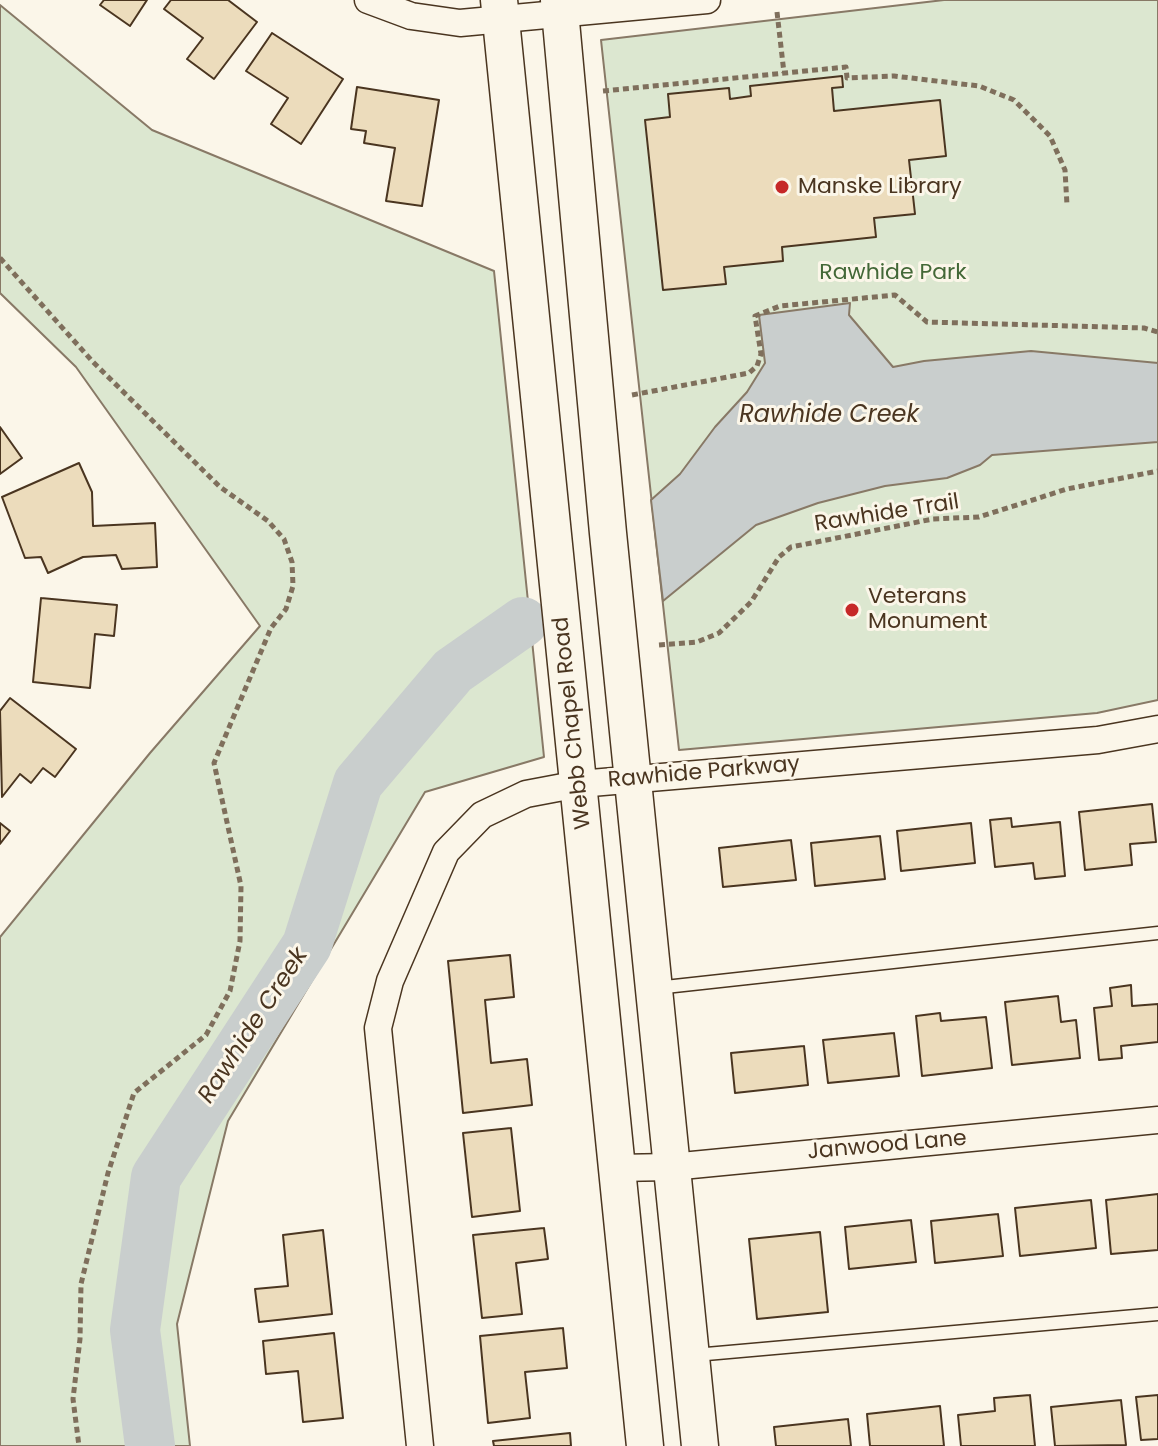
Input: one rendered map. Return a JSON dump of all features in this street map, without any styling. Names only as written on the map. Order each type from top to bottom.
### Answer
[{"type":"main road","points":[[560,7],[653,988],[700,1446]]},
{"type":"main road","name":"Webb Chapel Road","points":[[500,10],[645,1446]]},
{"type":"main road","points":[[515,155],[573,150]]},
{"type":"street","points":[[368,0],[411,16],[460,23],[500,10],[707,0]]},
{"type":"street","name":"Rawhide Parkway","points":[[420,1446],[378,1028],[390,981],[446,852],[482,815],[526,794],[579,784],[1098,740],[1158,729]]},
{"type":"street","name":"Janwood Lane","points":[[616,1168],[671,1167],[1158,1120]]},
{"type":"lane","points":[[653,988],[1158,933]]},
{"type":"lane","points":[[690,1355],[1158,1314]]},
{"type":"path","points":[[777,12],[784,73]]},
{"type":"path","points":[[603,91],[846,67],[847,78],[894,76],[979,86],[1014,100],[1050,136],[1065,170],[1067,205]]},
{"type":"path","points":[[0,258],[93,362],[220,487],[268,521],[284,539],[292,562],[293,586],[286,609],[271,628],[214,763],[241,886],[240,941],[230,991],[206,1035],[134,1093],[108,1173],[81,1284],[80,1339],[73,1399],[79,1446]]},
{"type":"path","points":[[632,395],[749,373],[757,366],[761,354],[755,316],[780,306],[895,295],[927,322],[1144,328],[1158,332]]},
{"type":"path","name":"Rawhide Trail","points":[[659,645],[697,642],[719,633],[751,602],[779,557],[791,547],[933,519],[979,517],[1067,489],[1158,471]]},
{"type":"green space","name":"Rawhide Park","points":[[944,0],[1158,0],[1158,700],[1097,713],[679,750],[601,40]]},
{"type":"green space","points":[[0,5],[152,130],[494,271],[544,757],[425,792],[228,1121],[177,1324],[190,1446],[0,1446],[0,937],[150,753],[260,626],[76,367],[0,293]]},
{"type":"water","name":"Rawhide Creek","points":[[850,303],[849,315],[893,367],[1031,351],[1158,363],[1158,442],[992,455],[980,465],[947,478],[885,486],[818,503],[756,525],[663,601],[651,500],[680,474],[715,427],[747,392],[765,363],[759,315]]},
{"type":"building","points":[[104,0],[147,0],[130,26],[100,5]]},
{"type":"building","points":[[171,0],[228,0],[257,22],[214,79],[187,59],[203,38],[164,9]]},
{"type":"building","points":[[272,33],[343,79],[301,144],[271,124],[288,98],[246,71]]},
{"type":"building","name":"Manske Library","points":[[842,76],[843,87],[832,88],[834,111],[940,100],[946,156],[909,160],[915,214],[874,218],[876,237],[782,247],[783,261],[724,267],[726,284],[663,290],[645,120],[670,117],[668,94],[729,88],[730,99],[751,96],[750,86]]},
{"type":"building","points":[[357,87],[439,100],[422,206],[386,201],[395,148],[364,143],[366,131],[351,129]]},
{"type":"building","points":[[0,427],[22,458],[0,474]]},
{"type":"building","points":[[79,463],[92,492],[93,526],[155,523],[157,567],[122,569],[116,555],[83,557],[48,573],[41,557],[25,558],[2,497]]},
{"type":"building","points":[[41,598],[117,605],[114,636],[95,634],[90,688],[33,682]]},
{"type":"building","points":[[10,698],[76,749],[55,777],[43,768],[31,783],[20,774],[2,797],[0,711]]},
{"type":"building","points":[[1152,804],[1156,842],[1130,844],[1132,865],[1085,870],[1079,812]]},
{"type":"building","points":[[1011,818],[1012,827],[1060,822],[1065,876],[1035,879],[1033,863],[995,867],[990,820]]},
{"type":"building","points":[[0,823],[10,831],[0,844]]},
{"type":"building","points":[[971,823],[975,863],[901,871],[897,831]]},
{"type":"building","points":[[880,836],[885,879],[815,886],[811,843]]},
{"type":"building","points":[[791,840],[796,880],[723,887],[719,848]]},
{"type":"building","points":[[510,955],[514,997],[485,1000],[491,1063],[527,1059],[532,1105],[463,1113],[448,961]]},
{"type":"building","points":[[1131,985],[1132,1006],[1158,1004],[1158,1042],[1121,1046],[1122,1058],[1099,1060],[1094,1008],[1112,1006],[1110,988]]},
{"type":"building","points":[[1058,996],[1061,1022],[1076,1020],[1080,1058],[1012,1065],[1005,1002]]},
{"type":"building","points":[[940,1013],[941,1021],[986,1017],[992,1068],[922,1076],[916,1016]]},
{"type":"building","points":[[894,1033],[899,1076],[828,1083],[823,1040]]},
{"type":"building","points":[[804,1046],[808,1085],[735,1093],[731,1053]]},
{"type":"building","points":[[511,1128],[520,1211],[472,1217],[463,1133]]},
{"type":"building","points":[[1158,1194],[1158,1250],[1111,1254],[1106,1200]]},
{"type":"building","points":[[1091,1200],[1096,1248],[1020,1256],[1015,1208]]},
{"type":"building","points":[[998,1214],[1003,1256],[935,1263],[931,1221]]},
{"type":"building","points":[[911,1220],[916,1262],[849,1269],[845,1227]]},
{"type":"building","points":[[544,1228],[548,1259],[516,1263],[522,1314],[482,1318],[473,1235]]},
{"type":"building","points":[[323,1230],[332,1314],[259,1322],[255,1289],[288,1286],[283,1235]]},
{"type":"building","points":[[820,1232],[828,1312],[757,1319],[749,1239]]},
{"type":"building","points":[[563,1328],[567,1368],[525,1372],[530,1418],[488,1423],[480,1336]]},
{"type":"building","points":[[334,1333],[343,1418],[303,1422],[298,1371],[266,1374],[263,1341]]},
{"type":"building","points":[[1030,1395],[1035,1446],[961,1446],[958,1415],[995,1411],[994,1398]]},
{"type":"building","points":[[1158,1395],[1158,1439],[1141,1440],[1136,1397]]},
{"type":"building","points":[[1121,1400],[1126,1445],[1055,1446],[1051,1407]]},
{"type":"building","points":[[940,1406],[944,1446],[870,1446],[867,1414]]},
{"type":"building","points":[[848,1419],[851,1446],[776,1446],[774,1427]]},
{"type":"building","points":[[570,1433],[571,1446],[494,1446],[493,1441]]},
{"type":"waterway","name":"Rawhide Creek","points":[[150,1446],[135,1330],[156,1177],[307,945],[358,783],[453,671],[523,622]]},
{"type":"place","name":"Manske Library","points":[[782,187]]},
{"type":"place","name":"Veterans Monument","points":[[852,610]]}]
